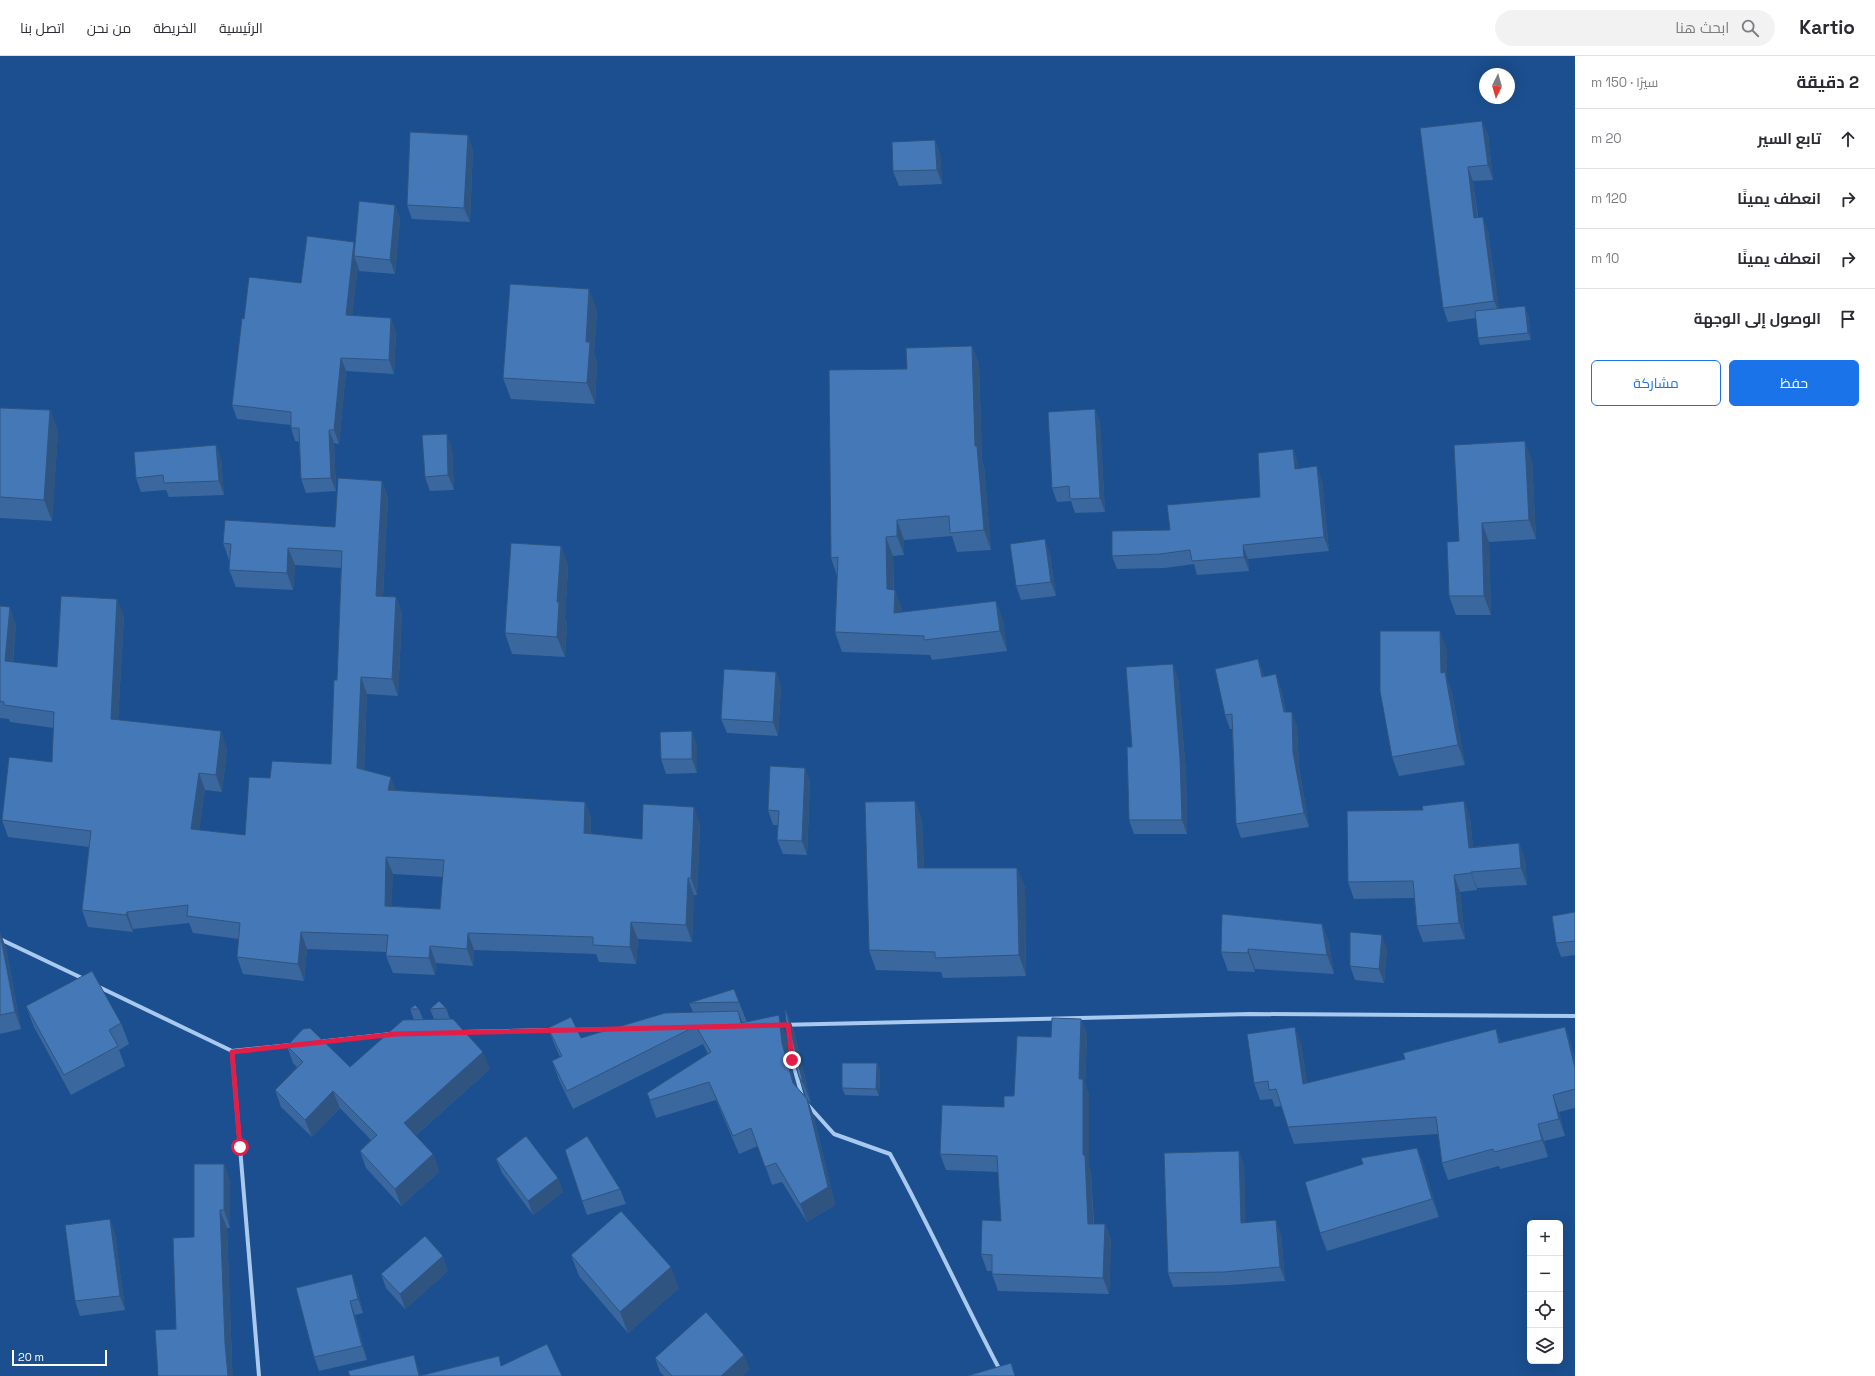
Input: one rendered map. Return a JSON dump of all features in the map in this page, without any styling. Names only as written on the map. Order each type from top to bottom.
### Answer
[{"type":"street","points":[[0,939],[232,1052],[294,1045]]},
{"type":"street","points":[[773,1025],[1250,1014],[1575,1016]]},
{"type":"street","points":[[788,1025],[789,1032]]},
{"type":"street","points":[[568,1030],[623,1028]]},
{"type":"street","points":[[458,1032],[561,1030]]},
{"type":"street","points":[[310,1043],[396,1034]]},
{"type":"street","points":[[790,1039],[792,1060],[804,1100],[834,1134],[890,1154],[911,1193],[971,1316],[1003,1376]]},
{"type":"street","points":[[232,1052],[259,1376]]},
{"type":"building","points":[[1482,121],[1488,165],[1468,167],[1474,218],[1483,217],[1494,301],[1443,308],[1420,128]]},
{"type":"building","points":[[410,132],[468,135],[464,208],[407,205]]},
{"type":"building","points":[[935,140],[937,170],[893,171],[892,142]]},
{"type":"building","points":[[359,201],[395,205],[390,260],[354,256]]},
{"type":"building","points":[[307,236],[354,242],[346,315],[391,318],[389,360],[341,358],[334,430],[329,430],[331,478],[301,479],[299,428],[291,428],[291,412],[232,405],[242,318],[244,319],[249,277],[301,283]]},
{"type":"building","points":[[510,284],[589,289],[586,342],[590,342],[587,383],[503,378]]},
{"type":"building","points":[[1525,306],[1528,333],[1478,338],[1475,311]]},
{"type":"building","points":[[972,346],[975,446],[977,446],[984,530],[950,533],[949,516],[897,520],[897,536],[886,537],[887,589],[895,590],[894,613],[996,601],[1000,631],[924,640],[924,636],[835,632],[838,557],[831,558],[829,370],[907,369],[906,348]]},
{"type":"building","points":[[0,408],[50,410],[44,500],[0,497]]},
{"type":"building","points":[[1095,409],[1100,498],[1070,499],[1069,486],[1052,488],[1048,412]]},
{"type":"building","points":[[447,434],[448,475],[425,477],[422,435]]},
{"type":"building","points":[[1525,441],[1529,520],[1482,523],[1484,596],[1449,596],[1447,542],[1459,541],[1454,445]]},
{"type":"building","points":[[216,445],[219,481],[164,483],[163,475],[136,478],[134,452]]},
{"type":"building","points":[[1293,449],[1295,469],[1317,466],[1324,537],[1243,545],[1244,557],[1192,561],[1190,550],[1160,554],[1112,556],[1112,531],[1170,530],[1167,505],[1260,497],[1258,453]]},
{"type":"building","points":[[338,478],[382,481],[376,596],[396,597],[392,679],[361,677],[357,768],[391,777],[388,790],[585,802],[584,833],[642,839],[643,804],[694,807],[691,878],[688,878],[686,925],[631,922],[630,947],[593,945],[593,937],[468,933],[467,949],[430,946],[429,958],[386,956],[388,935],[301,932],[298,964],[237,957],[240,923],[187,916],[188,905],[127,912],[126,915],[82,910],[91,831],[2,820],[9,757],[52,762],[54,712],[4,705],[4,702],[0,701],[0,606],[10,607],[5,661],[57,667],[61,596],[117,599],[111,719],[221,731],[216,775],[199,773],[191,829],[245,835],[249,777],[270,778],[272,761],[331,764],[334,680],[337,680],[342,551],[288,548],[287,573],[229,570],[231,544],[223,543],[225,520],[335,527]],"holes":[[[386,857],[444,860],[440,909],[385,906]]]},
{"type":"building","points":[[1045,539],[1051,582],[1016,586],[1010,544]]},
{"type":"building","points":[[511,543],[561,546],[557,602],[559,602],[557,637],[505,633]]},
{"type":"building","points":[[1380,631],[1440,631],[1441,673],[1445,672],[1458,745],[1392,757],[1380,691]]},
{"type":"building","points":[[1258,659],[1262,677],[1276,674],[1284,712],[1292,712],[1293,752],[1304,813],[1236,824],[1232,714],[1225,715],[1215,669]]},
{"type":"building","points":[[1173,664],[1180,758],[1182,820],[1129,820],[1127,747],[1132,747],[1126,667]]},
{"type":"building","points":[[724,669],[776,672],[773,722],[721,719]]},
{"type":"building","points":[[692,731],[692,759],[661,759],[660,732]]},
{"type":"building","points":[[770,766],[805,768],[802,841],[777,840],[779,811],[768,810]]},
{"type":"building","points":[[915,801],[918,868],[1017,868],[1019,955],[935,958],[935,952],[869,950],[865,802]]},
{"type":"building","points":[[1464,801],[1469,848],[1519,843],[1521,868],[1471,872],[1454,875],[1459,923],[1417,926],[1413,881],[1348,882],[1347,811],[1423,810],[1422,806]]},
{"type":"building","points":[[1575,912],[1575,941],[1556,943],[1552,916]]},
{"type":"building","points":[[1222,914],[1322,924],[1327,955],[1248,949],[1248,953],[1221,952]]},
{"type":"building","points":[[1350,932],[1382,935],[1379,969],[1350,966]]},
{"type":"building","points":[[0,933],[15,1012],[0,1015]]},
{"type":"building","points":[[92,971],[121,1023],[109,1030],[118,1046],[64,1075],[26,1006]]},
{"type":"building","points":[[734,989],[739,1002],[689,1003]]},
{"type":"building","points":[[439,1001],[446,1008],[430,1009]]},
{"type":"building","points":[[415,1005],[419,1009],[410,1009]]},
{"type":"building","points":[[786,1010],[803,1083],[799,1077],[788,1039]]},
{"type":"building","points":[[738,1011],[741,1023],[779,1015],[782,1043],[793,1083],[807,1099],[828,1187],[800,1204],[776,1163],[765,1167],[751,1128],[733,1136],[709,1082],[650,1100],[647,1093],[711,1052],[696,1026],[567,1091],[552,1061],[562,1056],[548,1028],[571,1017],[581,1038],[665,1013]]},
{"type":"building","points":[[1052,1018],[1081,1019],[1079,1079],[1083,1079],[1083,1155],[1085,1155],[1088,1224],[1105,1224],[1103,1278],[992,1274],[992,1255],[981,1254],[982,1220],[1001,1221],[997,1156],[940,1154],[942,1105],[1004,1107],[1004,1096],[1014,1096],[1017,1036],[1051,1037]]},
{"type":"building","points":[[453,1019],[483,1052],[404,1123],[433,1154],[395,1189],[360,1151],[377,1135],[333,1091],[305,1120],[275,1090],[303,1062],[287,1046],[303,1029],[310,1028],[350,1067],[403,1020]]},
{"type":"building","points":[[1295,1027],[1303,1084],[1405,1059],[1403,1053],[1496,1029],[1499,1043],[1565,1027],[1575,1068],[1575,1089],[1553,1095],[1559,1119],[1538,1124],[1542,1140],[1494,1152],[1493,1149],[1442,1163],[1436,1117],[1288,1127],[1276,1089],[1269,1090],[1268,1081],[1254,1083],[1247,1034]]},
{"type":"building","points":[[842,1063],[877,1063],[876,1089],[842,1088]]},
{"type":"building","points":[[526,1136],[558,1178],[528,1201],[496,1159]]},
{"type":"building","points":[[587,1136],[620,1189],[582,1201],[565,1150]]},
{"type":"building","points":[[1417,1148],[1432,1199],[1320,1233],[1305,1182],[1363,1164],[1361,1158]]},
{"type":"building","points":[[1239,1151],[1241,1223],[1276,1220],[1280,1267],[1224,1272],[1168,1273],[1164,1153]]},
{"type":"building","points":[[194,1164],[224,1164],[224,1210],[220,1210],[225,1343],[228,1376],[158,1376],[155,1330],[176,1329],[173,1238],[194,1237]]},
{"type":"building","points":[[621,1211],[671,1267],[620,1312],[571,1255]]},
{"type":"building","points":[[110,1219],[120,1296],[75,1301],[65,1225]]},
{"type":"building","points":[[425,1236],[443,1256],[400,1294],[381,1274]]},
{"type":"building","points":[[352,1274],[358,1299],[350,1301],[362,1346],[314,1357],[296,1288]]},
{"type":"building","points":[[706,1312],[744,1355],[721,1376],[672,1376],[655,1358]]},
{"type":"building","points":[[547,1344],[562,1376],[419,1376],[499,1356],[501,1366]]},
{"type":"building","points":[[414,1355],[419,1376],[350,1376],[348,1371]]},
{"type":"building","points":[[1011,1363],[1015,1376],[967,1376]]},
{"type":"route","points":[[240,1147],[232,1052],[396,1034],[788,1025],[792,1060]]}]
